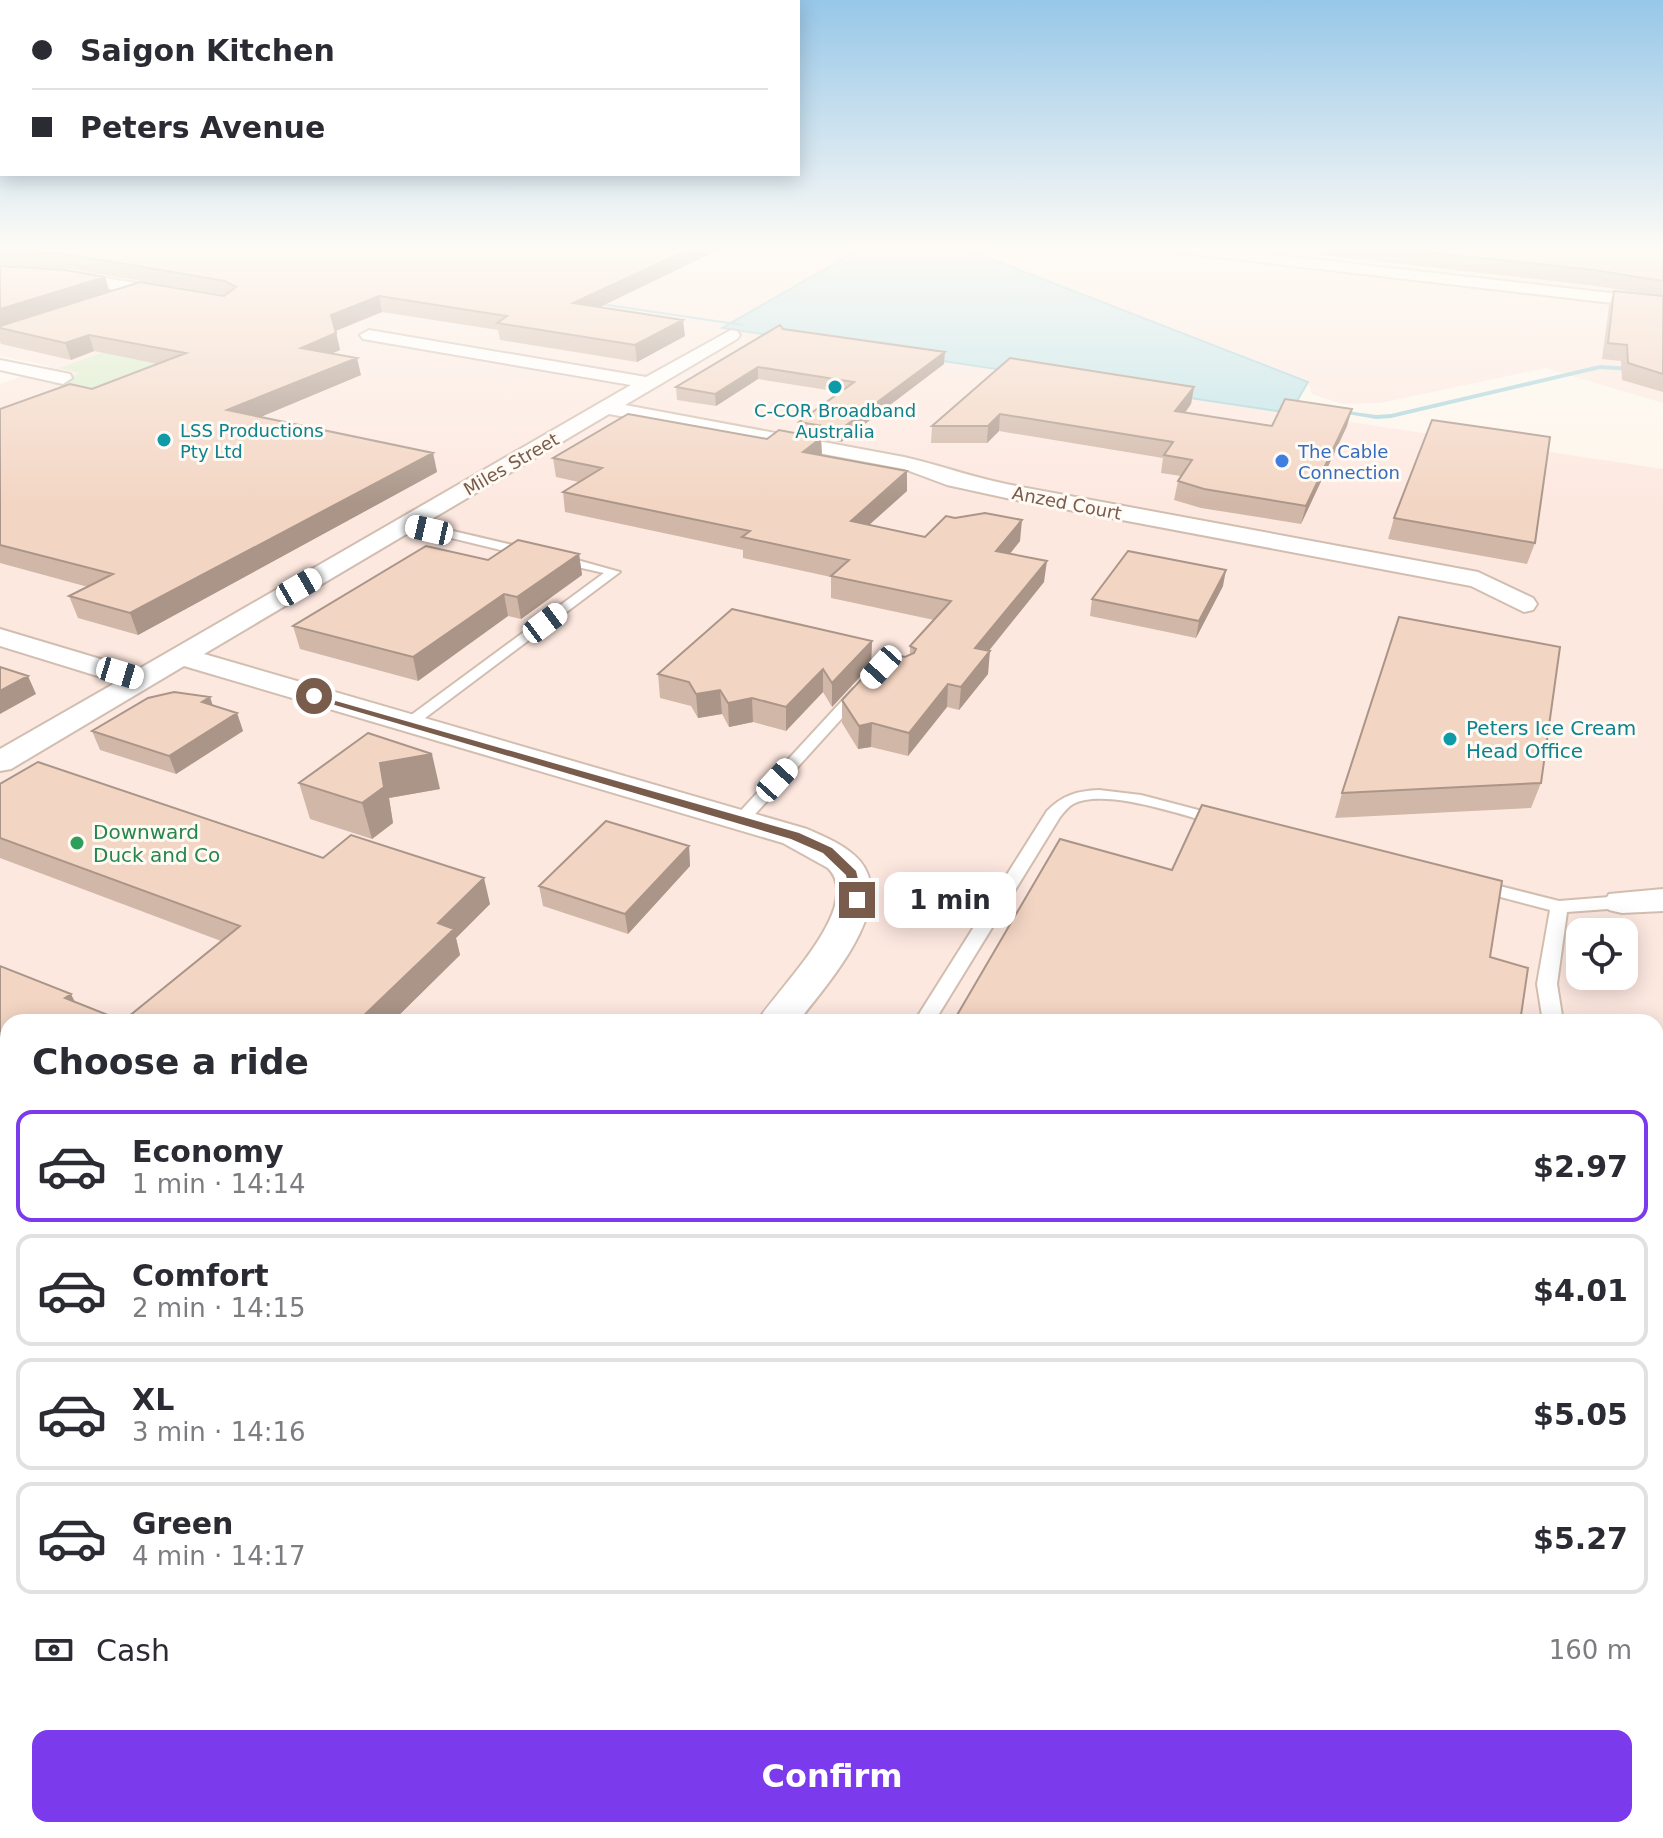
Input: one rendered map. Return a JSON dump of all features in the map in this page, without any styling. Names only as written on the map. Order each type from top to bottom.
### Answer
[{"type":"street","points":[[369,335],[650,383]]},
{"type":"street","name":"Miles Street","points":[[0,762],[731,335]]},
{"type":"street","points":[[0,365],[63,378]]},
{"type":"street","name":"Anzed Court","points":[[607,408],[904,463],[933,470],[955,480],[1011,492],[1478,580],[1524,604]]},
{"type":"street","points":[[0,637],[140,680]]},
{"type":"street","points":[[179,656],[795,836],[827,851],[852,874],[857,900],[845,928],[783,1014]]},
{"type":"street","points":[[1622,902],[1663,900]]},
{"type":"lane","points":[[406,524],[614,572],[408,724]]},
{"type":"lane","points":[[741,820],[870,679]]},
{"type":"lane","points":[[929,1014],[1053,814],[1068,800],[1100,794],[1140,799],[1230,822]]},
{"type":"lane","points":[[1470,884],[1559,907],[1622,902]]},
{"type":"lane","points":[[1552,1014],[1547,984],[1559,907]]},
{"type":"shaded area","points":[[0,334],[761,334],[1663,469],[1663,1014],[0,1014],[0,384],[50,366],[0,356]]},
{"type":"shaded area","points":[[1184,334],[1663,334],[1663,403],[1546,368],[1380,403],[1342,404],[1312,394],[1308,382]]},
{"type":"green space","points":[[156,334],[242,334],[233,378],[166,406],[51,384],[80,373],[59,368]]},
{"type":"water","points":[[761,334],[1184,334],[1308,382],[1290,413]]},
{"type":"building","points":[[25,334],[334,334],[301,348],[357,358],[227,410],[433,453],[130,613],[69,596],[113,574],[0,545],[0,409],[70,384],[92,389],[186,353],[89,335],[65,343]]},
{"type":"building","points":[[565,334],[657,334],[635,345]]},
{"type":"building","points":[[765,334],[817,334],[945,352],[841,429],[799,422],[854,382],[758,367],[715,394],[676,387]]},
{"type":"building","points":[[1609,334],[1663,334],[1663,374],[1628,363],[1627,345],[1608,343]]},
{"type":"building","points":[[1010,358],[1194,387],[1175,411],[1272,426],[1285,399],[1352,409],[1306,506],[1204,489],[1178,481],[1192,460],[1164,455],[1173,442],[1000,414],[988,426],[932,426]]},
{"type":"building","points":[[628,414],[767,439],[779,430],[821,438],[803,452],[907,471],[851,521],[925,537],[946,516],[955,518],[985,513],[1022,520],[996,551],[1047,561],[975,648],[990,651],[961,687],[948,684],[909,733],[872,723],[859,726],[842,700],[886,653],[905,657],[914,653],[916,649],[910,646],[951,601],[831,576],[849,560],[742,537],[750,531],[563,492],[602,468],[553,458]]},
{"type":"building","points":[[1432,420],[1550,437],[1535,543],[1394,518]]},
{"type":"building","points":[[518,540],[579,554],[517,597],[504,594],[413,657],[293,626],[426,546],[488,560]]},
{"type":"building","points":[[1128,551],[1226,570],[1199,621],[1092,599]]},
{"type":"building","points":[[732,609],[872,641],[832,683],[823,669],[786,707],[752,698],[728,703],[720,690],[696,694],[689,682],[658,674]]},
{"type":"building","name":"Peters Ice Cream Head Office","points":[[1399,617],[1560,647],[1541,783],[1342,793]]},
{"type":"building","points":[[0,667],[28,676],[0,691]]},
{"type":"building","points":[[174,692],[210,697],[202,702],[237,713],[169,756],[92,731],[148,698]]},
{"type":"building","points":[[368,733],[432,754],[380,763],[384,787],[362,803],[299,783]]},
{"type":"building","points":[[38,762],[323,858],[351,835],[484,878],[438,923],[454,929],[365,1014],[132,1014],[240,926],[0,838],[0,784]]},
{"type":"building","points":[[1202,805],[1502,881],[1490,957],[1528,968],[1521,1014],[958,1014],[1060,839],[1172,870]]},
{"type":"building","points":[[606,821],[689,846],[625,914],[539,886]]},
{"type":"building","points":[[0,966],[71,994],[65,998],[105,1014],[0,1014]]},
{"type":"waterway","points":[[1339,412],[1391,416],[1600,367],[1633,369]]},
{"type":"place","name":"C-COR Broadband Australia","points":[[835,387]]},
{"type":"place","name":"LSS Productions Pty Ltd","points":[[164,440]]},
{"type":"place","name":"The Cable Connection","points":[[1282,461]]},
{"type":"place","name":"Peters Ice Cream Head Office","points":[[1450,739]]},
{"type":"place","name":"Downward Duck and Co","points":[[77,843]]},
{"type":"route","points":[[314,696],[795,836],[827,851],[852,874],[857,900]]}]
